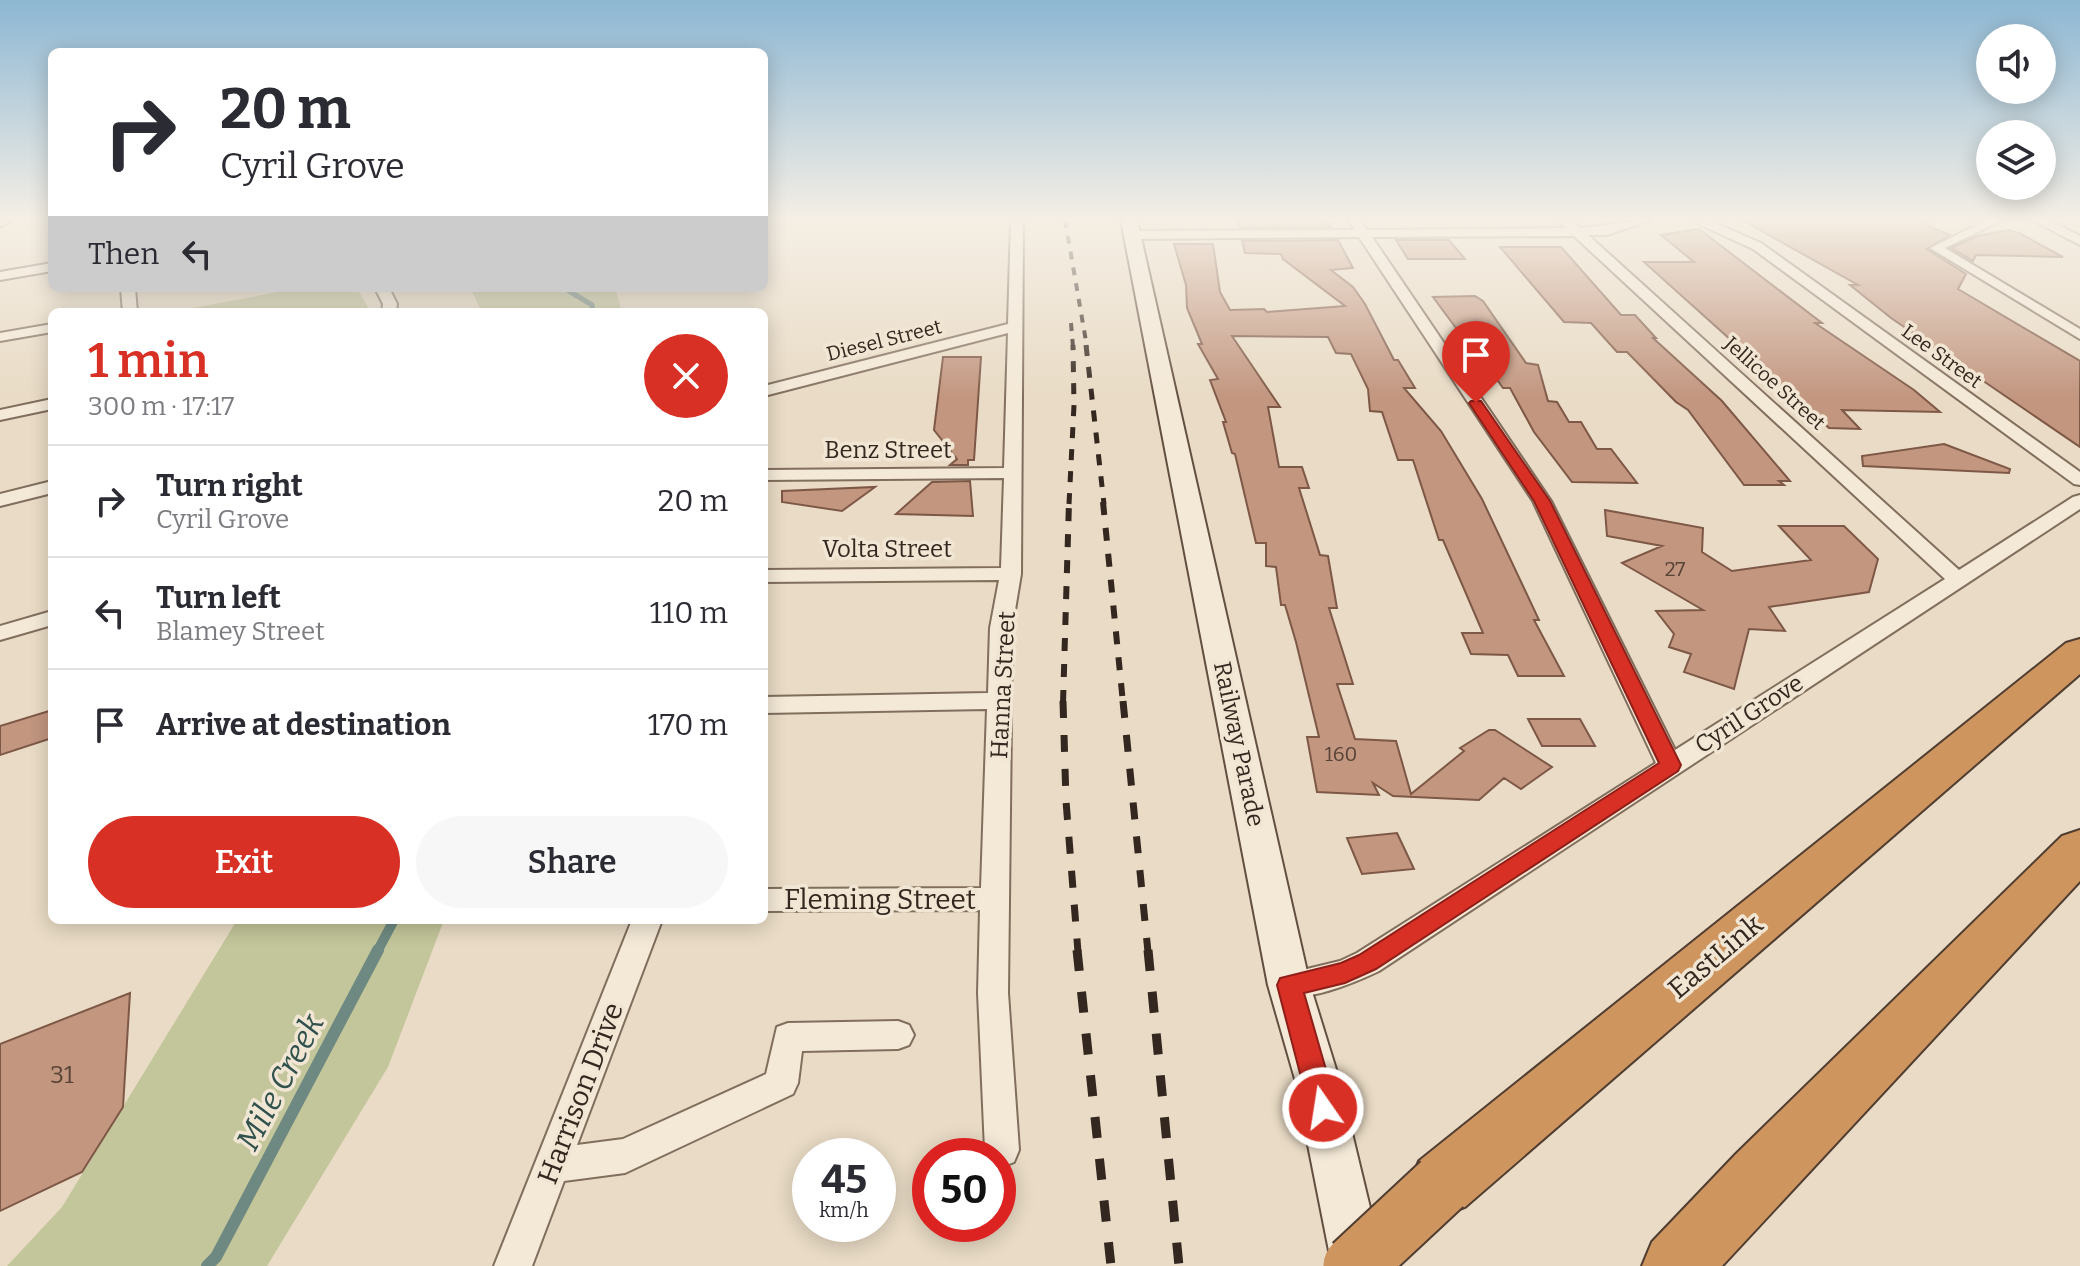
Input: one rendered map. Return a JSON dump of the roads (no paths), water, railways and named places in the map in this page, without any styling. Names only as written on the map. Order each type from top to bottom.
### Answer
[{"type":"highway","name":"EastLink","points":[[1356,1266],[1442,1184],[2080,652]]},
{"type":"highway","points":[[1676,1266],[1759,1176],[2080,849]]},
{"type":"main road","name":"Railway Parade","points":[[1141,279],[1289,985],[1317,1079],[1356,1266]]},
{"type":"street","name":"Hanna Street","points":[[1001,1138],[993,993],[1001,628],[1011,574],[1015,279]]},
{"type":"street","points":[[1393,279],[1542,501],[1670,765]]},
{"type":"street","name":"Jellicoe Street","points":[[1629,279],[1957,579]]},
{"type":"street","name":"Lee Street","points":[[1803,279],[2080,480]]},
{"type":"street","points":[[1987,279],[2080,335]]},
{"type":"street","name":"Diesel Street","points":[[768,390],[1014,327]]},
{"type":"street","points":[[0,337],[48,329]]},
{"type":"street","points":[[0,415],[48,405]]},
{"type":"street","name":"Benz Street","points":[[768,475],[1012,473]]},
{"type":"street","points":[[0,500],[48,488]]},
{"type":"street","name":"Cyril Grove","points":[[1289,985],[1345,973],[1368,962],[2080,501]]},
{"type":"street","name":"Volta Street","points":[[768,576],[1011,574]]},
{"type":"street","points":[[0,633],[48,619]]},
{"type":"street","points":[[768,705],[1001,701]]},
{"type":"street","name":"Fleming Street","points":[[768,900],[996,899]]},
{"type":"street","name":"Harrison Drive","points":[[513,1266],[645,924]]},
{"type":"street","points":[[553,1165],[625,1156],[781,1083],[788,1037],[898,1035]]},
{"type":"waterway","name":"Mile Creek","points":[[571,292],[592,308]]},
{"type":"waterway","name":"Mile Creek","points":[[377,952],[392,924]]},
{"type":"waterway","name":"Mile Creek","points":[[207,1266],[216,1257],[378,950]]},
{"type":"railway","points":[[1075,279],[1087,347]]},
{"type":"railway","points":[[1071,323],[1073,347]]},
{"type":"railway","points":[[1069,504],[1074,405],[1073,345]]},
{"type":"railway","points":[[1086,345],[1104,504]]},
{"type":"railway","points":[[1063,702],[1069,502]]},
{"type":"railway","points":[[1103,502],[1123,703]]},
{"type":"railway","points":[[1123,701],[1148,952]]},
{"type":"railway","points":[[1063,702],[1066,801],[1078,952]]},
{"type":"railway","points":[[1077,950],[1111,1266]]},
{"type":"railway","points":[[1148,950],[1179,1266]]}]
